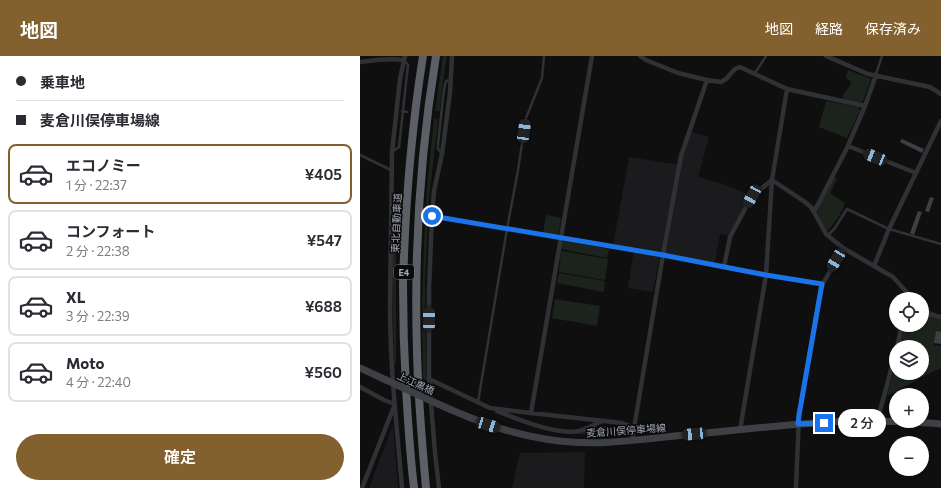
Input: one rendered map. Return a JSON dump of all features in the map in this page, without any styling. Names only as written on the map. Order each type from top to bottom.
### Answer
[{"type":"highway","name":"東北自動車道","points":[[414,488],[410,461],[404,351],[403,286],[406,215],[411,153],[423,56]]},
{"type":"highway","name":"E4","points":[[426,488],[417,352],[416,287],[419,208],[424,147],[436,56]]},
{"type":"main road","name":"上江黒橋","points":[[360,368],[438,404]]},
{"type":"main road","name":"麦倉川俣停車場線","points":[[438,404],[488,425],[514,433],[542,439],[594,443],[798,424],[877,421],[941,424]]},
{"type":"street","points":[[439,488],[434,453],[429,379],[429,289],[435,183],[442,154],[450,94],[452,56]]},
{"type":"street","points":[[531,413],[592,56]]},
{"type":"street","points":[[640,56],[646,60],[678,73],[721,82],[726,79],[734,69],[740,67],[787,89],[865,106]]},
{"type":"street","points":[[826,56],[868,74],[930,87],[941,94]]},
{"type":"street","points":[[360,62],[373,58],[405,58],[399,86],[392,152],[390,330],[402,488]]},
{"type":"street","points":[[814,212],[848,146],[876,75]]},
{"type":"street","points":[[632,440],[681,156],[707,80]]},
{"type":"street","points":[[740,430],[766,275],[772,180],[787,89]]},
{"type":"street","points":[[874,266],[889,228],[941,121]]},
{"type":"street","points":[[848,146],[916,173]]},
{"type":"street","points":[[772,180],[805,202],[814,212],[826,234],[843,248],[893,277],[904,292]]},
{"type":"street","points":[[724,267],[730,237],[752,196],[772,180]]},
{"type":"street","points":[[796,488],[799,415],[822,284],[843,248]]},
{"type":"street","points":[[929,313],[941,317]]},
{"type":"street","points":[[877,421],[889,376]]},
{"type":"street","points":[[429,379],[490,408],[523,422],[538,426],[572,431],[580,430],[604,421]]},
{"type":"street","points":[[360,387],[384,400],[395,404]]},
{"type":"street","points":[[362,488],[395,404]]},
{"type":"street","points":[[490,408],[626,424],[633,430]]},
{"type":"lane","points":[[478,402],[526,118],[542,78],[544,56]]},
{"type":"lane","points":[[754,74],[766,56]]},
{"type":"lane","points":[[876,75],[882,56]]},
{"type":"lane","points":[[392,152],[399,147],[408,65],[405,58]]},
{"type":"lane","points":[[442,154],[438,149],[438,144],[445,83],[446,81],[451,80]]},
{"type":"lane","points":[[402,111],[407,112]]},
{"type":"lane","points":[[436,116],[441,117]]},
{"type":"lane","points":[[360,155],[392,171]]},
{"type":"lane","points":[[828,235],[835,228],[847,209],[889,228],[941,244]]},
{"type":"lane","points":[[432,216],[663,255],[822,284]]},
{"type":"shaded area","points":[[443,56],[447,56],[440,111],[435,111]]},
{"type":"shaded area","points":[[848,70],[871,79],[862,103],[842,99],[851,82],[846,78]]},
{"type":"shaded area","points":[[826,101],[858,107],[860,111],[847,138],[819,127]]},
{"type":"shaded area","points":[[435,118],[438,121],[429,199],[425,282],[427,380],[423,379],[422,305],[427,188]]},
{"type":"shaded area","points":[[691,132],[709,137],[698,177],[726,185],[750,195],[729,235],[720,234],[715,263],[660,254],[653,292],[628,288],[634,249],[613,246],[629,157],[681,165]]},
{"type":"shaded area","points":[[834,177],[837,179],[830,193],[845,203],[838,218],[827,231],[817,210]]},
{"type":"shaded area","points":[[546,215],[561,218],[559,232],[557,235],[543,233]]},
{"type":"shaded area","points":[[564,241],[609,249],[607,258],[561,249],[562,242]]},
{"type":"shaded area","points":[[395,242],[396,363],[394,363],[392,280],[393,244]]},
{"type":"shaded area","points":[[561,251],[608,259],[605,280],[559,272]]},
{"type":"shaded area","points":[[559,273],[605,281],[604,292],[557,283]]},
{"type":"shaded area","points":[[555,299],[600,306],[597,326],[552,318]]},
{"type":"shaded area","points":[[929,313],[941,319],[941,332],[936,332],[934,345],[941,346],[941,368],[929,374],[929,340],[901,340],[902,332],[929,332]]},
{"type":"shaded area","points":[[891,380],[916,380],[902,388],[889,388]]},
{"type":"shaded area","points":[[393,425],[398,488],[369,488]]},
{"type":"shaded area","points":[[601,426],[609,427],[609,433],[607,435],[574,434]]},
{"type":"shaded area","points":[[585,452],[584,488],[512,488],[520,453]]},
{"type":"building","points":[[902,139],[924,149],[922,153],[900,142]]},
{"type":"building","points":[[930,197],[934,198],[929,212],[925,211]]},
{"type":"building","points":[[918,211],[922,212],[914,235],[910,233]]},
{"type":"building","points":[[936,331],[941,332],[941,344],[934,343]]},
{"type":"route","points":[[432,216],[663,255],[822,284],[798,424],[824,423]]}]
